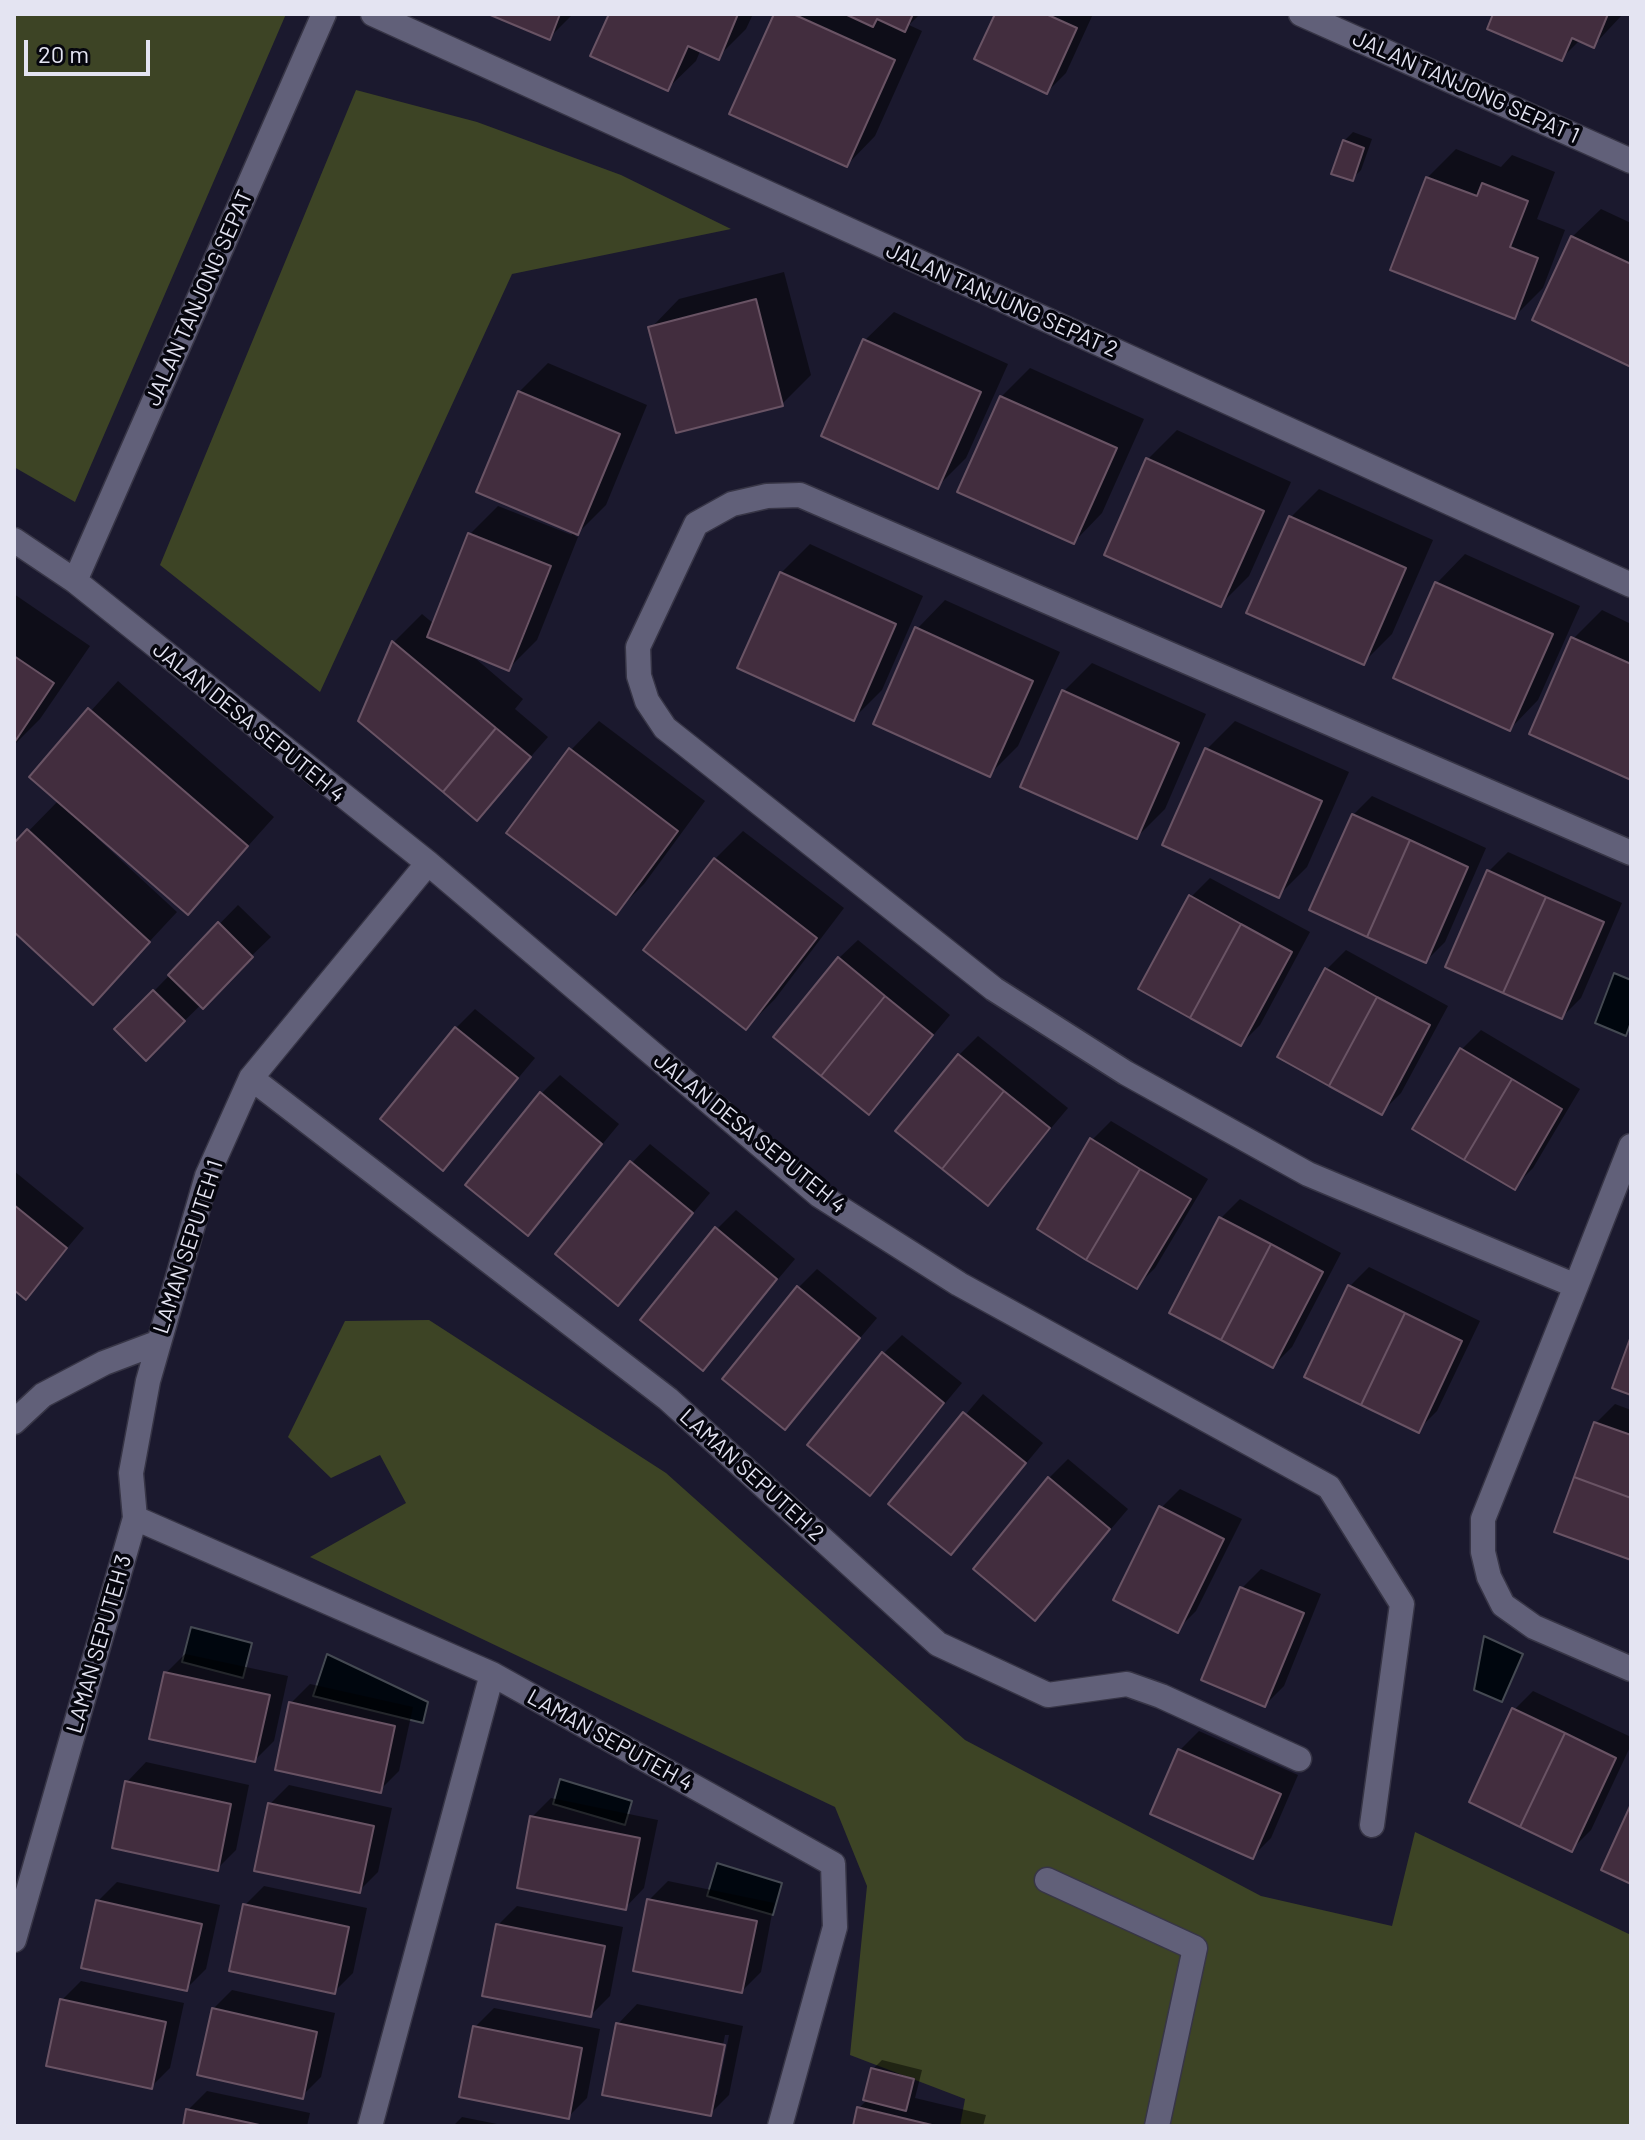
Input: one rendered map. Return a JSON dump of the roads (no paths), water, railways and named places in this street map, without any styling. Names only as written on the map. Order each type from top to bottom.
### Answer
[{"type":"street","name":"JALAN TANJONG SEPAT","points":[[75,581],[324,14]]},
{"type":"street","name":"JALAN TANJUNG SEPAT 2","points":[[373,14],[1631,585]]},
{"type":"street","name":"JALAN TANJONG SEPAT 1","points":[[1301,14],[1631,161]]},
{"type":"street","points":[[1576,1286],[1308,1174],[1126,1073],[994,989],[665,728],[647,701],[639,676],[638,647],[696,524],[732,504],[767,496],[800,495],[1631,853]]},
{"type":"street","name":"JALAN DESA SEPUTEH 4","points":[[14,540],[75,581],[428,863],[819,1195],[959,1284],[1329,1487],[1402,1604],[1372,1825]]},
{"type":"street","name":"LAMAN SEPUTEH 1","points":[[14,1422],[43,1395],[104,1363],[157,1343],[207,1176],[251,1078],[428,863]]},
{"type":"street","name":"LAMAN SEPUTEH 2","points":[[251,1078],[668,1399],[938,1644],[1048,1695],[1127,1684],[1161,1696],[1299,1759]]},
{"type":"street","points":[[1631,1146],[1483,1519],[1483,1552],[1489,1577],[1503,1605],[1534,1627],[1631,1669]]},
{"type":"street","name":"LAMAN SEPUTEH 3","points":[[14,1940],[135,1518],[131,1473],[157,1343]]},
{"type":"street","name":"LAMAN SEPUTEH 4","points":[[135,1518],[492,1674],[833,1864],[835,1927],[780,2126]]},
{"type":"street","points":[[370,2126],[492,1674]]},
{"type":"street","points":[[1047,1880],[1195,1948],[1157,2126]]}]
